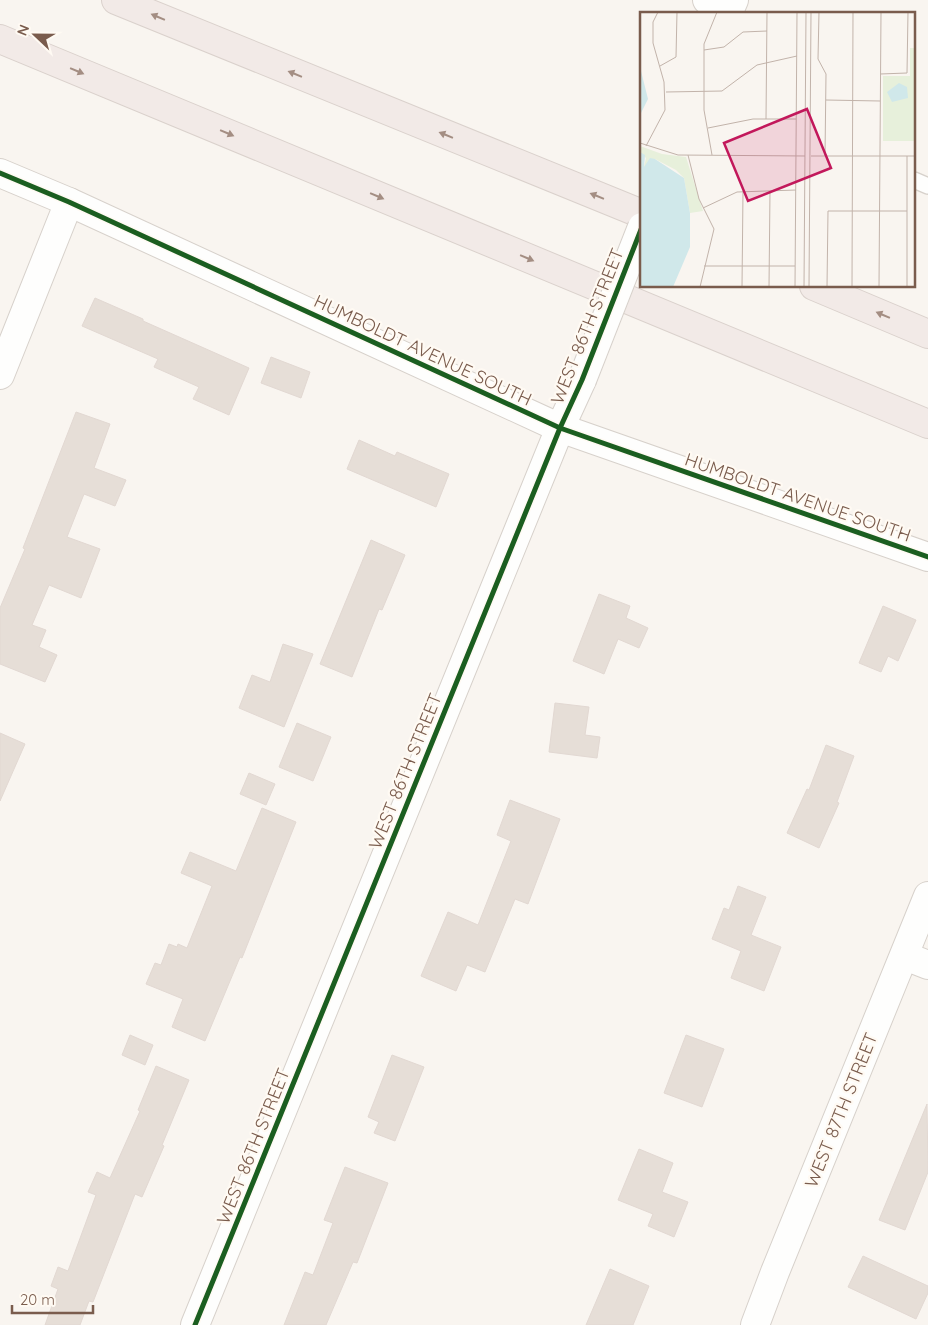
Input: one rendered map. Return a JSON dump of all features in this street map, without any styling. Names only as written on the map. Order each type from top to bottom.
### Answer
[{"type":"highway","points":[[116,0],[640,213]]},
{"type":"highway","points":[[0,39],[928,424]]},
{"type":"highway","points":[[819,288],[928,334]]},
{"type":"street","name":"HUMBOLDT AVENUE SOUTH","points":[[0,173],[69,202],[560,428],[928,557]]},
{"type":"street","points":[[0,375],[69,202]]},
{"type":"street","name":"WEST 86TH STREET","points":[[194,1325],[560,428],[582,380],[640,232]]},
{"type":"street","name":"WEST 87TH STREET","points":[[755,1325],[775,1272],[916,961],[928,896]]},
{"type":"lane","points":[[916,181],[928,186]]},
{"type":"building","points":[[95,298],[249,368],[229,415],[193,399],[199,387],[154,367],[158,359],[82,326]]},
{"type":"building","points":[[271,357],[310,372],[301,398],[261,383]]},
{"type":"building","points":[[76,412],[110,424],[94,468],[126,480],[115,506],[84,494],[67,537],[100,549],[81,598],[49,585],[32,625],[46,630],[39,647],[57,655],[45,682],[0,664],[0,608],[25,549],[23,548]]},
{"type":"building","points":[[359,440],[395,456],[397,452],[449,474],[436,507],[347,469]]},
{"type":"building","points":[[371,540],[405,555],[382,610],[379,609],[352,677],[320,664]]},
{"type":"building","points":[[599,594],[630,606],[626,618],[648,628],[639,648],[618,639],[604,674],[573,661]]},
{"type":"building","points":[[883,606],[916,620],[898,661],[888,656],[881,672],[859,663]]},
{"type":"building","points":[[283,644],[313,654],[284,727],[239,708],[252,675],[270,682]]},
{"type":"building","points":[[555,703],[589,707],[585,735],[600,737],[597,758],[549,752]]},
{"type":"building","points":[[297,723],[331,737],[313,781],[279,767]]},
{"type":"building","points":[[0,733],[25,744],[0,801]]},
{"type":"building","points":[[826,745],[854,756],[837,802],[839,803],[819,848],[787,833],[807,789],[809,790]]},
{"type":"building","points":[[249,773],[275,784],[266,805],[240,794]]},
{"type":"building","points":[[510,800],[560,819],[528,904],[515,899],[485,972],[467,965],[456,991],[421,976],[448,912],[478,925],[511,841],[497,835]]},
{"type":"building","points":[[262,808],[296,822],[242,958],[240,957],[205,1041],[172,1027],[183,999],[146,984],[155,963],[161,965],[169,944],[177,947],[178,944],[187,948],[212,886],[181,873],[190,852],[236,871]]},
{"type":"building","points":[[738,886],[766,897],[751,935],[781,947],[764,991],[731,978],[741,951],[712,939],[724,908],[729,910]]},
{"type":"building","points":[[130,1035],[153,1045],[145,1065],[122,1055]]},
{"type":"building","points":[[686,1035],[724,1049],[702,1107],[664,1093]]},
{"type":"building","points":[[392,1055],[424,1067],[395,1141],[374,1133],[379,1122],[368,1117]]},
{"type":"building","points":[[156,1066],[189,1080],[162,1145],[164,1146],[142,1197],[135,1194],[93,1302],[89,1301],[80,1325],[45,1325],[58,1289],[51,1286],[58,1267],[68,1271],[96,1195],[88,1192],[97,1172],[110,1178],[140,1111],[138,1110]]},
{"type":"building","points":[[927,1104],[928,1172],[905,1230],[879,1220]]},
{"type":"building","points":[[639,1149],[673,1163],[662,1192],[688,1202],[674,1237],[648,1226],[653,1214],[618,1200]]},
{"type":"building","points":[[345,1167],[388,1183],[357,1263],[353,1262],[326,1325],[284,1325],[305,1272],[313,1275],[333,1223],[324,1220]]},
{"type":"building","points":[[863,1256],[928,1286],[928,1293],[916,1319],[848,1287]]},
{"type":"building","points":[[610,1269],[649,1286],[633,1325],[586,1325]]},
{"type":"cycle path","points":[[0,173],[69,202],[560,428],[928,557]]},
{"type":"cycle path","points":[[195,1325],[560,428],[582,380],[640,232]]}]
